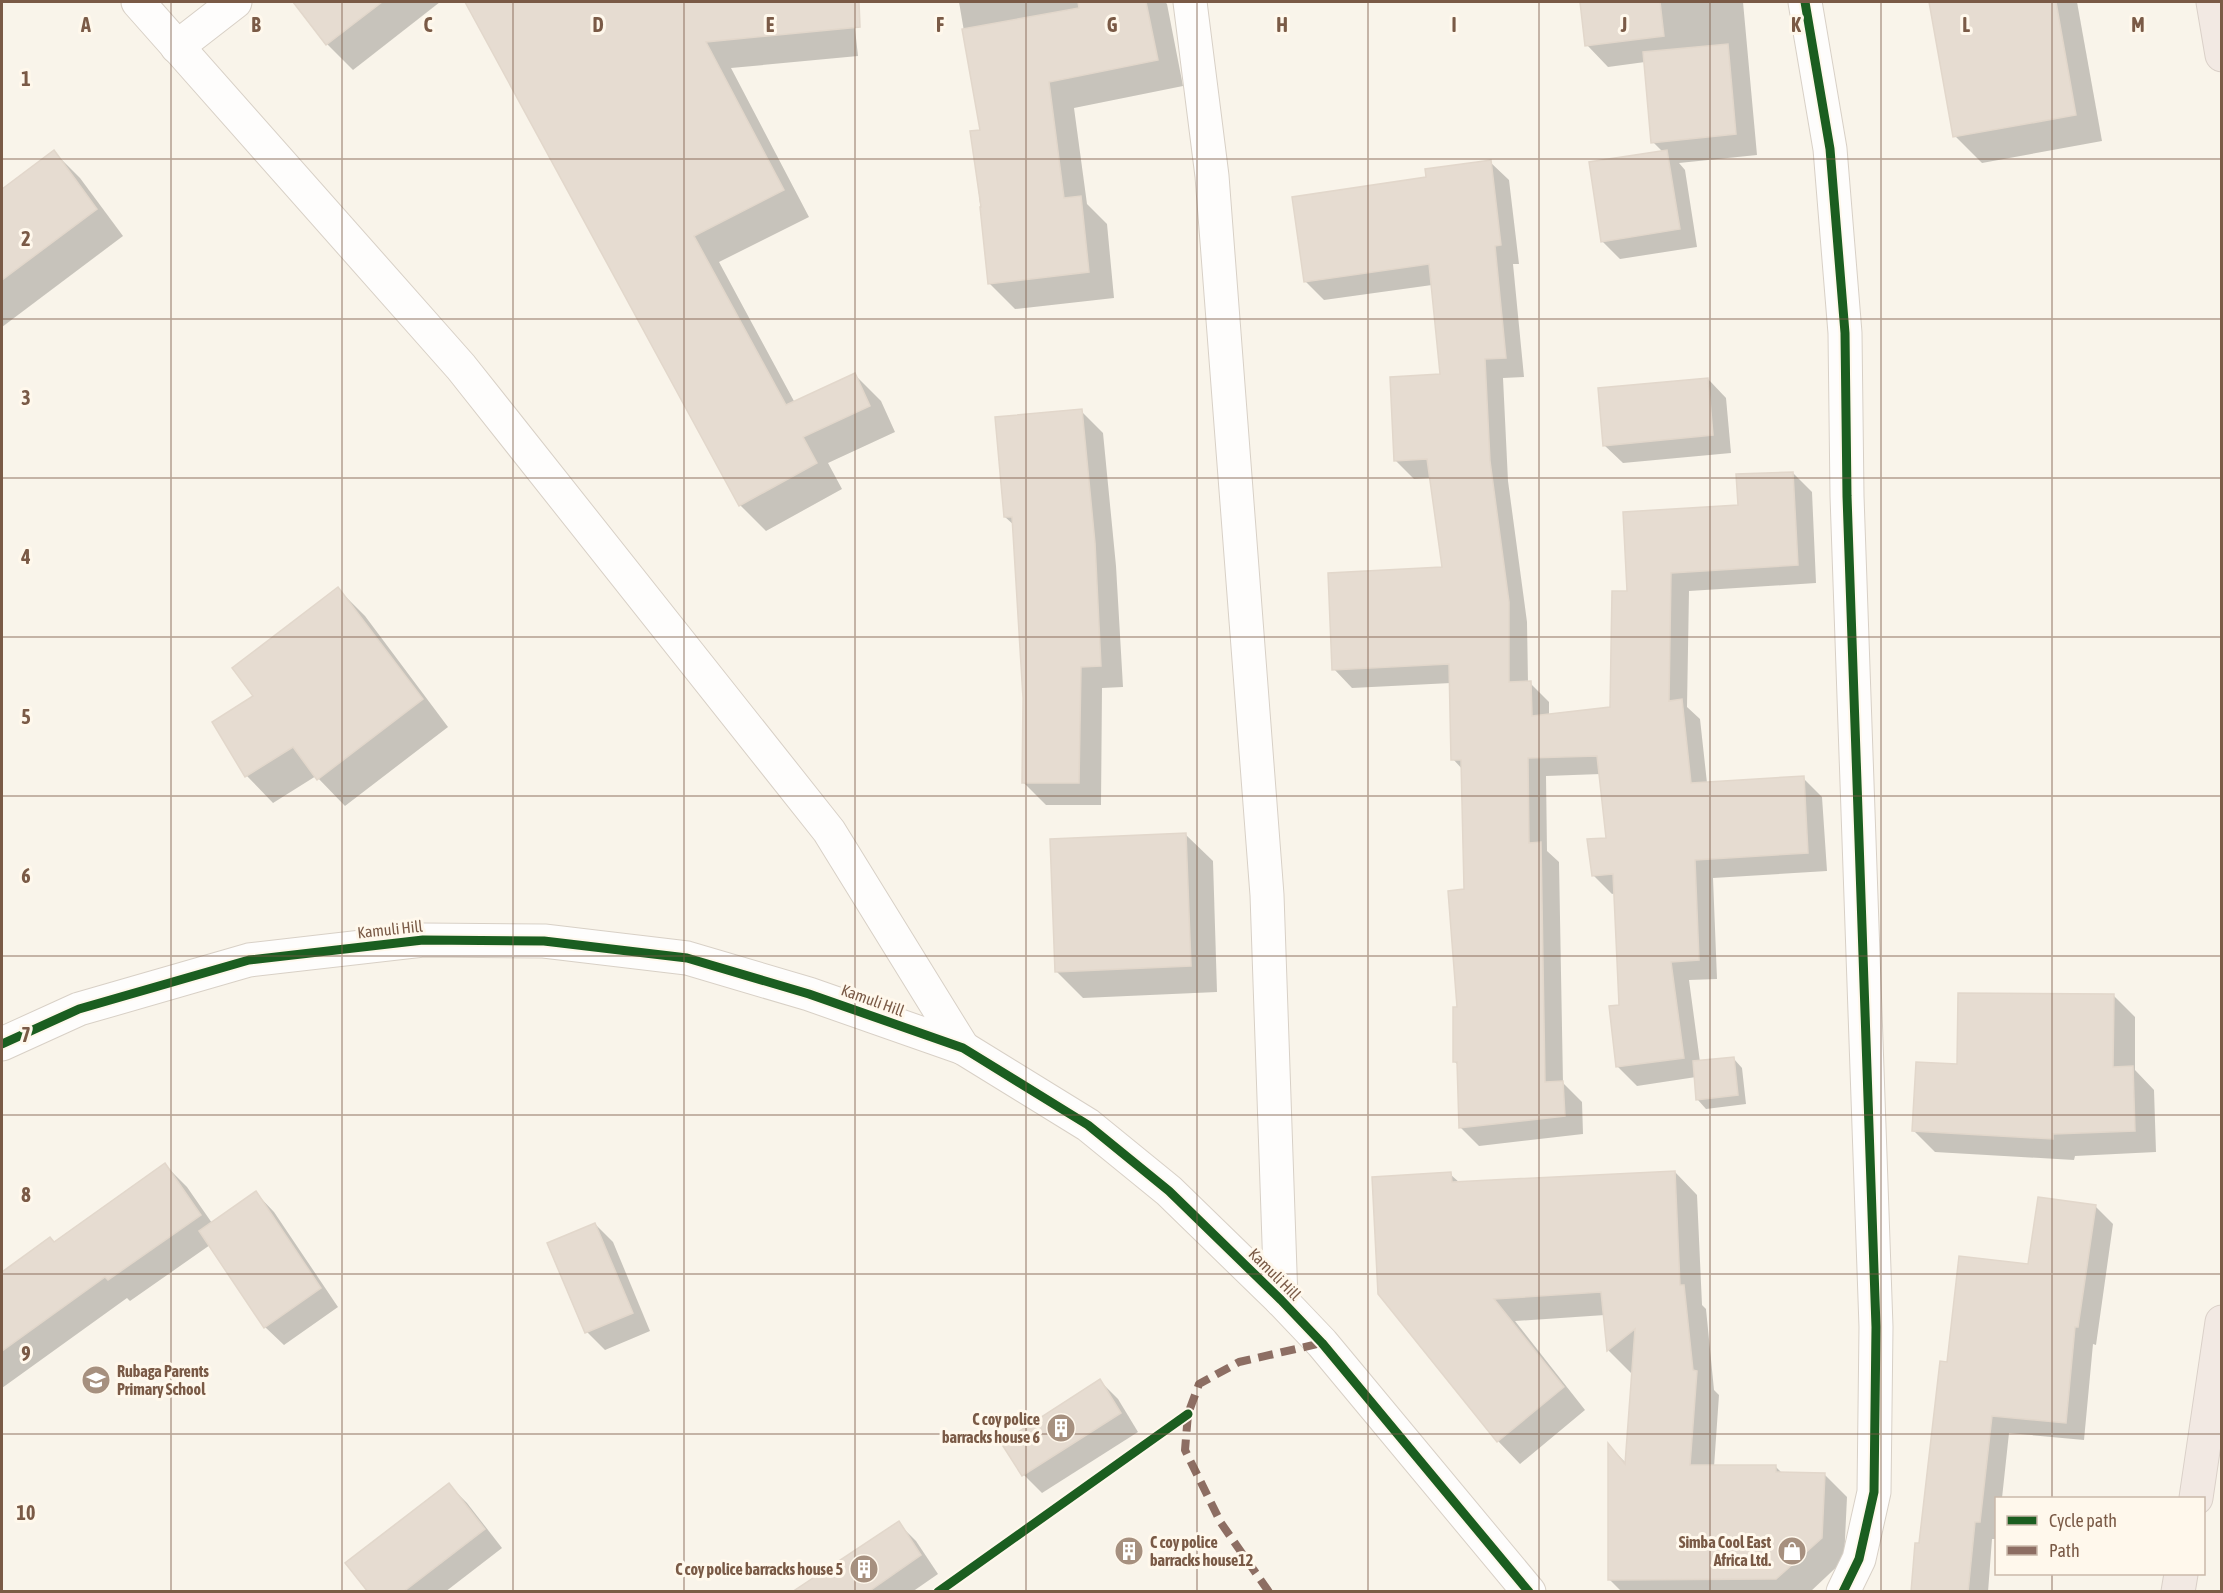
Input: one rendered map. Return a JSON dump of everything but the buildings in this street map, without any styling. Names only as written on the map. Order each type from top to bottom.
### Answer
[{"type":"highway","points":[[2213,2],[2222,55]]},
{"type":"highway","points":[[2196,1497],[2222,1322]]},
{"type":"highway","points":[[2178,1592],[2181,1575]]},
{"type":"street","points":[[138,2],[461,367],[829,831],[963,1048]]},
{"type":"street","points":[[177,47],[235,2]]},
{"type":"street","points":[[1190,2],[1212,176],[1267,895],[1281,1300]]},
{"type":"street","points":[[1805,2],[1830,149],[1845,333],[1847,496],[1876,1327],[1874,1492],[1859,1559],[1843,1592]]},
{"type":"street","name":"Kamuli Hill","points":[[2,1044],[79,1009],[249,960],[434,940],[544,941],[687,958],[810,994],[963,1048],[1089,1125],[1169,1191],[1281,1300],[1322,1344],[1529,1592]]},
{"type":"marked path","points":[[1269,1592],[1221,1523],[1185,1450],[1188,1414],[1199,1384],[1239,1362],[1322,1343]]},
{"type":"cycle path","points":[[1805,2],[1830,149],[1845,333],[1847,496],[1876,1327],[1874,1492],[1859,1559],[1843,1592]]},
{"type":"cycle path","points":[[2,1044],[79,1009],[249,960],[423,940],[544,941],[687,958],[809,994],[963,1048],[1088,1125],[1169,1191],[1322,1343],[1529,1592]]},
{"type":"cycle path","points":[[938,1592],[1188,1414]]},
{"type":"place","name":"Rubaga Parents Primary School","points":[[96,1380]]},
{"type":"place","name":"C coy police barracks house 6","points":[[1061,1428]]},
{"type":"place","name":"C coy police barracks house12","points":[[1129,1551]]},
{"type":"place","name":"Simba Cool East Africa Ltd.","points":[[1792,1551]]},
{"type":"place","name":"C coy police barracks house 5","points":[[864,1569]]}]
